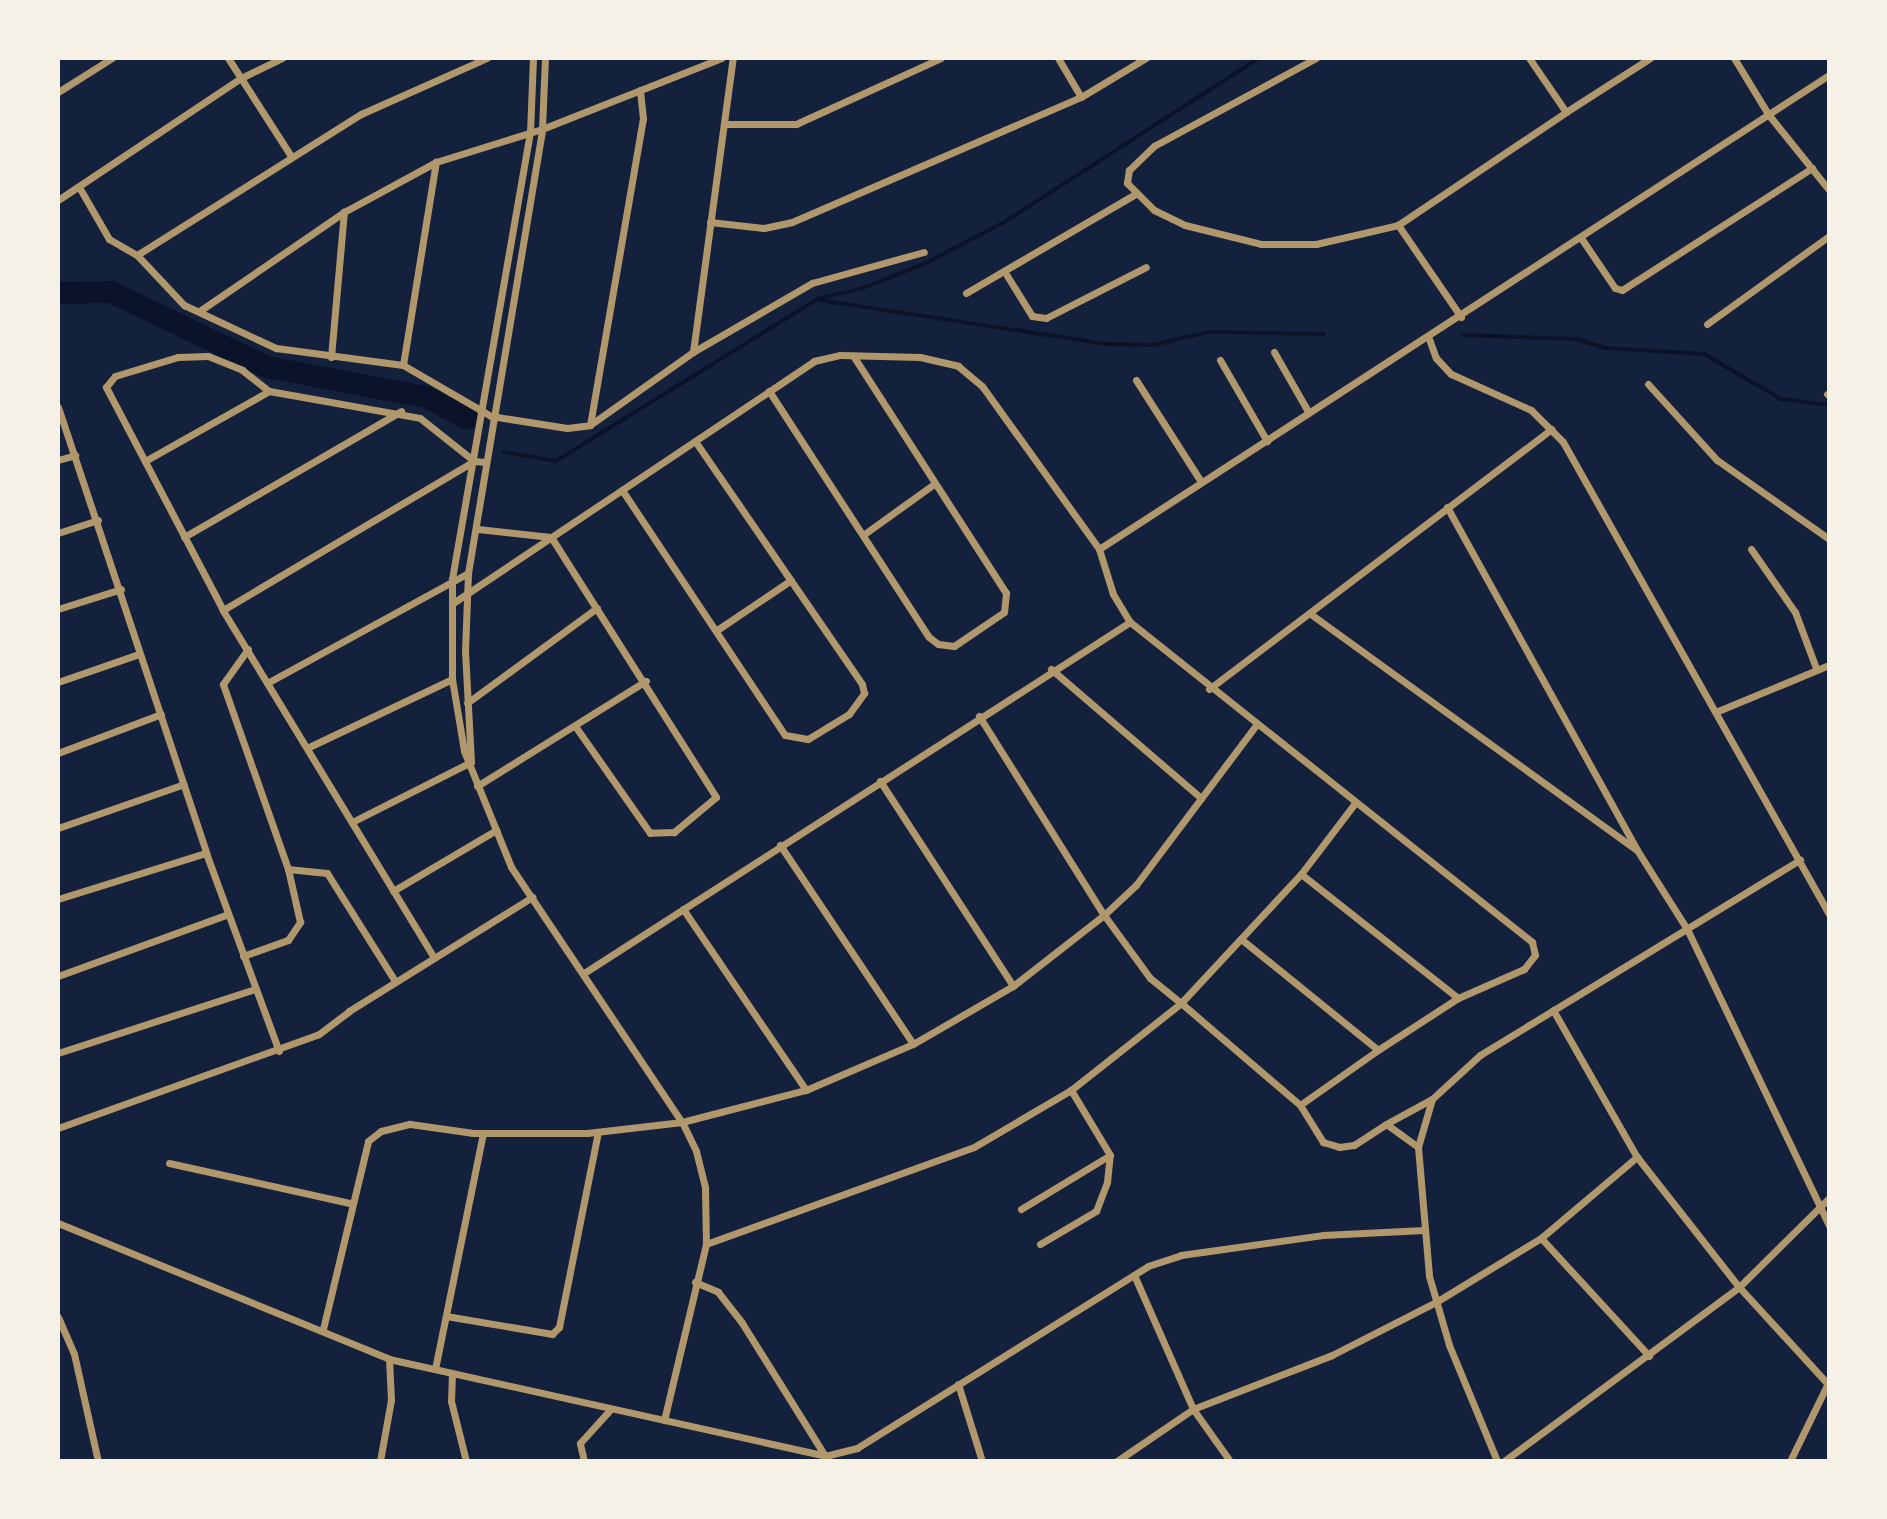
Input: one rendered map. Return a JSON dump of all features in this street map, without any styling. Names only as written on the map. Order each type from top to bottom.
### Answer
[{"type":"street","points":[[58,92],[112,58]]},
{"type":"street","points":[[228,58],[291,156]]},
{"type":"street","points":[[58,200],[241,78],[282,58]]},
{"type":"street","points":[[137,255],[361,114],[487,58]]},
{"type":"street","points":[[471,762],[464,751],[452,679],[452,579],[530,132],[533,58]]},
{"type":"street","points":[[545,58],[542,129],[491,416],[478,529],[468,573],[471,762],[477,786],[496,830],[532,897],[682,1122],[705,1188],[706,1244],[664,1420]]},
{"type":"street","points":[[201,310],[344,212],[436,162],[542,129],[721,58]]},
{"type":"street","points":[[693,352],[733,58]]},
{"type":"street","points":[[726,124],[796,124],[941,58]]},
{"type":"street","points":[[1058,58],[1081,97]]},
{"type":"street","points":[[710,222],[764,228],[792,222],[1081,97],[1146,58]]},
{"type":"street","points":[[1316,58],[1154,146],[1129,170],[1127,183],[1134,195],[1185,225],[1261,244],[1316,244],[1398,225],[1650,58]]},
{"type":"street","points":[[1529,58],[1566,112]]},
{"type":"street","points":[[1734,58],[1768,114],[1829,190]]},
{"type":"street","points":[[1099,549],[1200,480],[1429,339],[1829,75]]},
{"type":"street","points":[[590,425],[643,119],[640,90]]},
{"type":"street","points":[[403,365],[436,162]]},
{"type":"street","points":[[1581,238],[1615,288],[1622,290],[1812,168]]},
{"type":"street","points":[[79,187],[109,239],[137,255],[184,305],[201,310],[276,348],[403,365],[491,416],[567,428],[590,425],[693,352],[812,283],[924,252]]},
{"type":"street","points":[[966,293],[1006,274],[1134,195]]},
{"type":"street","points":[[331,357],[344,212]]},
{"type":"street","points":[[1398,225],[1461,317]]},
{"type":"street","points":[[1707,324],[1829,236]]},
{"type":"street","points":[[1006,274],[1032,316],[1046,318],[1146,267]]},
{"type":"street","points":[[1429,339],[1436,358],[1451,374],[1531,410],[1551,429],[1718,711],[1829,914]]},
{"type":"street","points":[[1274,352],[1309,413]]},
{"type":"street","points":[[433,956],[309,747],[223,610],[107,395],[106,387],[115,376],[178,357],[208,356],[242,370],[269,391],[401,411],[420,418],[474,461],[485,462]]},
{"type":"street","points":[[769,391],[938,644],[954,646],[1004,612],[1006,593],[853,356]]},
{"type":"street","points":[[453,603],[467,598],[551,537],[814,361],[853,356],[920,357],[958,366],[982,386],[1099,549],[1113,594],[1130,622],[1209,689],[1532,942],[1535,955],[1524,969],[1458,998],[1300,1105]]},
{"type":"street","points":[[1220,360],[1267,441]]},
{"type":"street","points":[[1136,380],[1200,480]]},
{"type":"street","points":[[1648,384],[1717,460],[1829,539]]},
{"type":"street","points":[[145,461],[269,391]]},
{"type":"street","points":[[58,407],[121,589],[139,654],[206,853],[279,1051]]},
{"type":"street","points":[[184,537],[401,411]]},
{"type":"street","points":[[1209,689],[1312,615],[1551,429]]},
{"type":"street","points":[[622,490],[785,735],[808,739],[849,714],[864,693],[862,684],[695,441]]},
{"type":"street","points":[[58,460],[75,455]]},
{"type":"street","points":[[223,610],[474,461]]},
{"type":"street","points":[[863,535],[934,484]]},
{"type":"street","points":[[1447,507],[1637,850],[1687,929],[1829,1226]]},
{"type":"street","points":[[58,533],[98,520]]},
{"type":"street","points":[[478,529],[551,537]]},
{"type":"street","points":[[551,537],[646,681],[716,797],[674,832],[650,833],[641,827],[575,726]]},
{"type":"street","points":[[1751,549],[1795,612],[1816,668]]},
{"type":"street","points":[[269,682],[452,579],[468,573]]},
{"type":"street","points":[[717,630],[791,580]]},
{"type":"street","points":[[58,609],[121,589]]},
{"type":"street","points":[[456,705],[469,703],[597,608]]},
{"type":"street","points":[[1312,615],[1637,850]]},
{"type":"street","points":[[584,973],[1051,669],[1130,622]]},
{"type":"street","points":[[243,956],[288,940],[298,929],[288,869],[223,684],[248,649]]},
{"type":"street","points":[[58,682],[139,654]]},
{"type":"street","points":[[1718,711],[1829,665]]},
{"type":"street","points":[[1051,669],[1201,798]]},
{"type":"street","points":[[309,747],[452,679]]},
{"type":"street","points":[[477,786],[646,681]]},
{"type":"street","points":[[58,753],[161,714]]},
{"type":"street","points":[[979,716],[1104,915],[1150,978],[1300,1105],[1323,1142],[1339,1147],[1354,1145],[1432,1099],[1480,1055],[1800,860]]},
{"type":"street","points":[[323,1329],[342,1259],[350,1203],[368,1141],[381,1131],[410,1124],[483,1133],[598,1132],[682,1122],[806,1090],[913,1044],[1013,986],[1104,915],[1136,885],[1257,724]]},
{"type":"street","points":[[352,822],[471,762]]},
{"type":"street","points":[[880,781],[1013,986]]},
{"type":"street","points":[[58,828],[184,784]]},
{"type":"street","points":[[706,1244],[974,1147],[1071,1090],[1181,1003],[1301,874],[1355,803]]},
{"type":"street","points":[[393,891],[496,830]]},
{"type":"street","points":[[780,845],[913,1044]]},
{"type":"street","points":[[58,899],[206,853]]},
{"type":"street","points":[[288,869],[327,873],[395,981]]},
{"type":"street","points":[[1301,874],[1458,998]]},
{"type":"street","points":[[58,1128],[279,1051],[319,1034],[433,956],[532,897]]},
{"type":"street","points":[[683,909],[806,1090]]},
{"type":"street","points":[[58,976],[228,914]]},
{"type":"street","points":[[1241,939],[1378,1050]]},
{"type":"street","points":[[58,1053],[255,989]]},
{"type":"street","points":[[1553,1010],[1637,1157],[1739,1287],[1828,1382],[1790,1461]]},
{"type":"street","points":[[1040,1244],[1096,1211],[1107,1182],[1110,1155],[1071,1090]]},
{"type":"street","points":[[1432,1099],[1418,1147],[1424,1230],[1436,1302],[1497,1461]]},
{"type":"street","points":[[1386,1124],[1418,1147]]},
{"type":"street","points":[[446,1316],[552,1334],[559,1327],[598,1132]]},
{"type":"street","points":[[435,1369],[483,1133]]},
{"type":"street","points":[[1021,1209],[1110,1155]]},
{"type":"street","points":[[1117,1461],[1193,1409],[1332,1355],[1436,1302],[1541,1238],[1637,1157]]},
{"type":"street","points":[[169,1163],[350,1203]]},
{"type":"street","points":[[1504,1461],[1739,1287],[1829,1198]]},
{"type":"street","points":[[58,1223],[323,1329],[389,1359],[609,1411],[664,1420],[825,1456],[857,1448],[1134,1275],[1181,1255],[1323,1235],[1424,1230]]},
{"type":"street","points":[[1541,1238],[1649,1356]]},
{"type":"street","points":[[1134,1275],[1193,1409],[1230,1461]]},
{"type":"street","points":[[695,1282],[718,1292],[742,1323],[825,1456]]},
{"type":"street","points":[[58,1317],[74,1354],[98,1461]]},
{"type":"street","points":[[380,1461],[391,1400],[389,1359]]},
{"type":"street","points":[[452,1373],[451,1401],[466,1461]]},
{"type":"street","points":[[958,1384],[982,1461]]},
{"type":"street","points":[[584,1461],[580,1443],[609,1411]]},
{"type":"waterway","points":[[504,452],[556,461],[817,299],[863,288],[926,263],[1006,221],[1259,58]]},
{"type":"waterway","points":[[58,293],[111,292],[267,367],[426,397],[468,419]]},
{"type":"waterway","points":[[819,300],[1105,344],[1153,345],[1208,332],[1324,334]]},
{"type":"waterway","points":[[1463,335],[1576,339],[1606,348],[1704,354],[1781,399],[1829,405]]}]
